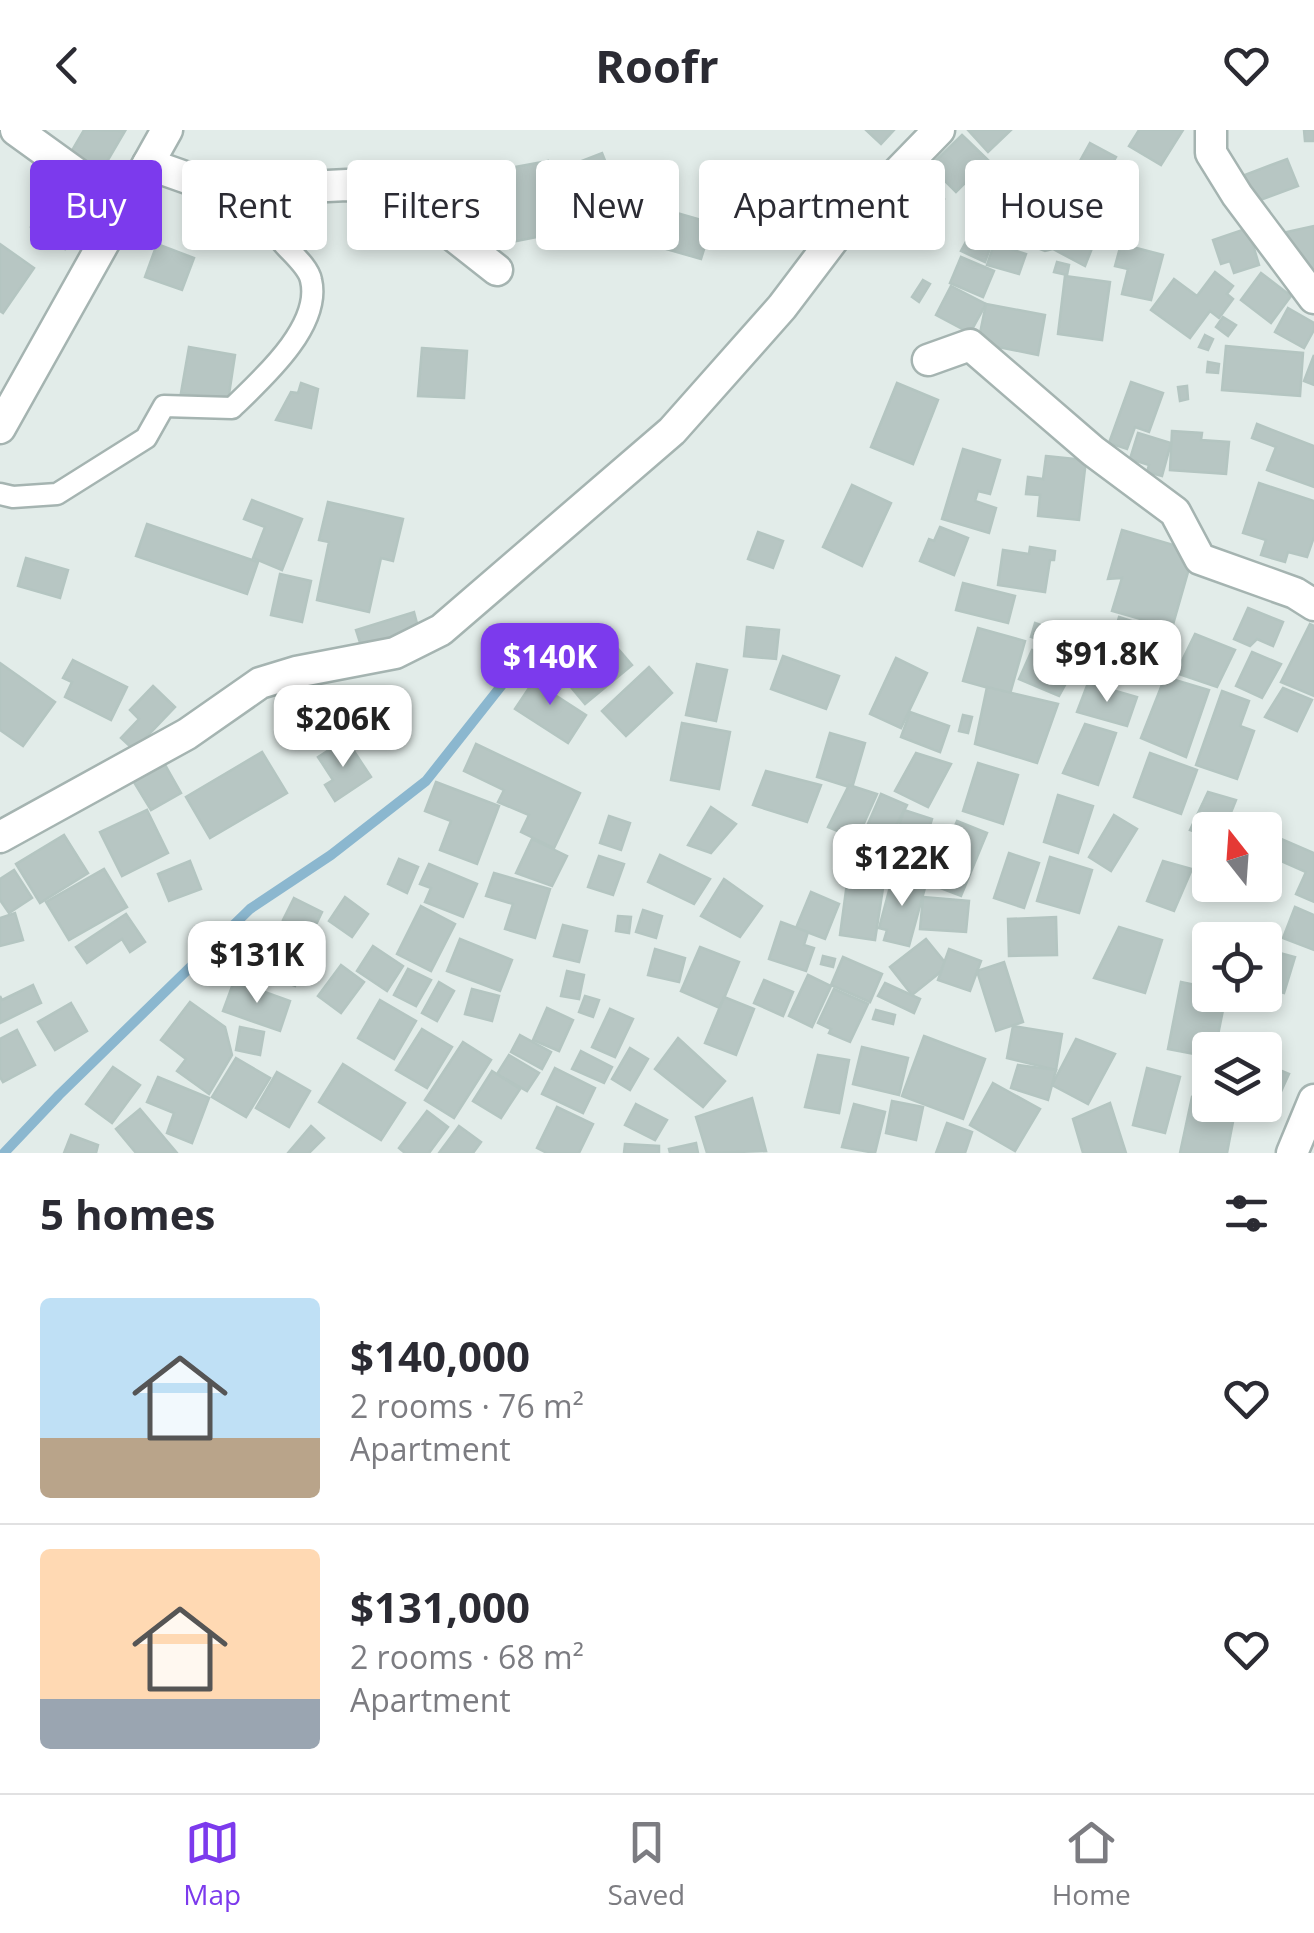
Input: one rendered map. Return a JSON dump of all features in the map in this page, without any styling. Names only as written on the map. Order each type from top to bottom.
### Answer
[{"type":"street","points":[[16,130],[58,160]]},
{"type":"street","points":[[150,160],[167,130]]},
{"type":"street","points":[[0,836],[188,734],[260,683],[396,652],[441,630],[672,431],[782,307],[835,237],[939,130]]},
{"type":"street","points":[[1211,130],[1211,153],[1237,196],[1314,298]]},
{"type":"street","points":[[327,186],[398,192],[497,270]]},
{"type":"street","points":[[0,428],[100,250]]},
{"type":"street","points":[[928,360],[970,345],[1066,430],[1175,512],[1200,559],[1295,592],[1314,606]]},
{"type":"street","points":[[1292,1153],[1314,1100]]},
{"type":"lane","points":[[0,494],[57,494],[146,438],[164,406],[232,408],[306,324],[312,298],[311,277],[288,250]]},
{"type":"building","points":[[84,130],[125,131],[108,160],[67,159]]},
{"type":"building","points":[[866,130],[894,130],[881,144]]},
{"type":"building","points":[[968,130],[1011,130],[988,152]]},
{"type":"building","points":[[1139,130],[1183,130],[1161,165],[1129,146]]},
{"type":"building","points":[[1304,130],[1314,130],[1314,141],[1305,141]]},
{"type":"building","points":[[962,135],[988,160],[965,160],[965,183],[956,192],[945,181],[945,160],[936,160]]},
{"type":"building","points":[[1090,143],[1116,157],[1114,160],[1081,160]]},
{"type":"building","points":[[602,153],[605,160],[584,160]]},
{"type":"building","points":[[1287,159],[1298,186],[1247,205],[1237,178]]},
{"type":"building","points":[[536,163],[536,237],[516,241],[516,167]]},
{"type":"building","points":[[679,214],[699,219],[699,250],[704,250],[701,259],[670,250],[679,250]]},
{"type":"building","points":[[1314,226],[1314,272],[1297,276],[1287,232]]},
{"type":"building","points":[[1248,228],[1259,265],[1234,273],[1230,261],[1221,264],[1213,240]]},
{"type":"building","points":[[0,244],[34,268],[3,313],[0,311]]},
{"type":"building","points":[[965,244],[965,250],[990,250],[985,262],[961,251]]},
{"type":"building","points":[[162,246],[194,258],[182,290],[145,277],[155,250],[162,250]]},
{"type":"building","points":[[1139,249],[1163,255],[1151,300],[1122,294],[1128,269],[1115,266],[1119,250]]},
{"type":"building","points":[[992,250],[1026,254],[1019,274],[987,265]]},
{"type":"building","points":[[1055,250],[1091,250],[1085,266]]},
{"type":"building","points":[[961,257],[994,271],[983,297],[950,283]]},
{"type":"building","points":[[1057,262],[1069,265],[1067,275],[1054,272]]},
{"type":"building","points":[[1215,272],[1233,286],[1227,294],[1233,299],[1219,318],[1210,311],[1190,338],[1151,310],[1174,279],[1197,296]]},
{"type":"building","points":[[1261,273],[1291,296],[1271,323],[1241,300]]},
{"type":"building","points":[[1065,276],[1110,282],[1102,340],[1058,334]]},
{"type":"building","points":[[923,280],[930,284],[919,302],[912,297]]},
{"type":"building","points":[[951,286],[986,304],[970,333],[936,315]]},
{"type":"building","points":[[986,304],[1045,315],[1038,355],[978,343]]},
{"type":"building","points":[[1288,308],[1314,323],[1304,348],[1275,332]]},
{"type":"building","points":[[1223,317],[1236,325],[1228,336],[1216,327]]},
{"type":"building","points":[[1205,335],[1213,339],[1208,350],[1199,347]]},
{"type":"building","points":[[1226,346],[1303,353],[1300,396],[1222,390]]},
{"type":"building","points":[[189,347],[235,355],[228,401],[181,393]]},
{"type":"building","points":[[422,348],[467,351],[464,398],[418,396]]},
{"type":"building","points":[[1314,355],[1314,385],[1304,381]]},
{"type":"building","points":[[1208,362],[1219,364],[1218,373],[1207,372]]},
{"type":"building","points":[[1131,382],[1163,393],[1149,432],[1135,427],[1127,449],[1109,443]]},
{"type":"building","points":[[301,383],[318,389],[311,428],[276,420],[291,392],[298,393]]},
{"type":"building","points":[[897,383],[938,400],[913,464],[871,447]]},
{"type":"building","points":[[1187,386],[1188,399],[1180,401],[1178,387]]},
{"type":"building","points":[[1257,424],[1314,446],[1314,487],[1267,470],[1276,447],[1252,438]]},
{"type":"building","points":[[1172,431],[1202,433],[1201,440],[1229,442],[1226,474],[1170,470]]},
{"type":"building","points":[[1138,433],[1171,443],[1162,476],[1147,472],[1149,465],[1130,459]]},
{"type":"building","points":[[963,449],[1000,460],[990,494],[978,491],[975,501],[996,508],[989,533],[942,519]]},
{"type":"building","points":[[1046,456],[1086,460],[1079,520],[1038,516],[1040,495],[1026,494],[1028,477],[1043,479]]},
{"type":"building","points":[[1259,483],[1314,501],[1314,537],[1307,557],[1288,552],[1285,562],[1261,555],[1266,540],[1243,533]]},
{"type":"building","points":[[852,485],[891,503],[862,566],[823,547]]},
{"type":"building","points":[[252,500],[302,519],[282,570],[253,558],[265,527],[244,519]]},
{"type":"building","points":[[328,502],[403,519],[393,561],[381,558],[369,612],[317,600],[329,542],[319,540]]},
{"type":"building","points":[[147,524],[258,562],[247,594],[136,556]]},
{"type":"building","points":[[940,527],[968,538],[954,575],[920,561],[929,539],[934,541]]},
{"type":"building","points":[[1122,530],[1194,551],[1172,628],[1112,611],[1122,578],[1108,579]]},
{"type":"building","points":[[758,532],[783,541],[773,568],[748,559]]},
{"type":"building","points":[[1030,547],[1055,551],[1045,592],[998,585],[1003,550],[1029,554]]},
{"type":"building","points":[[26,558],[68,570],[60,598],[18,586]]},
{"type":"building","points":[[280,574],[311,581],[302,622],[271,615]]},
{"type":"building","points":[[963,583],[1015,596],[1008,623],[956,610]]},
{"type":"building","points":[[1248,608],[1283,622],[1273,646],[1257,639],[1250,646],[1234,639]]},
{"type":"building","points":[[414,612],[420,635],[363,652],[356,630]]},
{"type":"building","points":[[1119,617],[1150,627],[1141,655],[1111,645]]},
{"type":"building","points":[[1035,623],[1058,631],[1053,644],[1031,637]]},
{"type":"building","points":[[1310,624],[1314,626],[1314,696],[1281,682]]},
{"type":"building","points":[[747,627],[779,630],[776,659],[744,656]]},
{"type":"building","points":[[978,628],[1025,641],[1010,694],[963,681]]},
{"type":"building","points":[[1195,634],[1235,650],[1217,687],[1176,673]]},
{"type":"building","points":[[608,637],[632,665],[585,704],[550,662],[572,644],[583,657]]},
{"type":"building","points":[[1032,650],[1075,667],[1059,696],[1019,679]]},
{"type":"building","points":[[1252,652],[1281,664],[1262,698],[1236,686]]},
{"type":"building","points":[[783,656],[839,676],[826,709],[771,689]]},
{"type":"building","points":[[896,658],[927,673],[901,728],[870,714]]},
{"type":"building","points":[[73,660],[127,687],[111,720],[65,697],[72,682],[63,678]]},
{"type":"building","points":[[0,663],[55,702],[23,746],[0,730]]},
{"type":"building","points":[[697,664],[727,670],[716,721],[686,715]]},
{"type":"building","points":[[649,667],[672,693],[626,736],[602,711]]},
{"type":"building","points":[[541,670],[563,684],[555,695],[586,715],[568,743],[515,709]]},
{"type":"building","points":[[1165,677],[1209,690],[1186,757],[1141,738]]},
{"type":"building","points":[[1088,683],[1137,697],[1127,726],[1077,712]]},
{"type":"building","points":[[153,686],[175,707],[134,750],[121,738],[139,719],[130,710]]},
{"type":"building","points":[[987,687],[1058,704],[1037,763],[975,744]]},
{"type":"building","points":[[1283,688],[1312,700],[1297,731],[1265,717]]},
{"type":"building","points":[[1222,691],[1249,701],[1240,726],[1254,731],[1237,779],[1196,765]]},
{"type":"building","points":[[910,712],[949,726],[940,752],[901,737]]},
{"type":"building","points":[[963,715],[972,717],[968,733],[959,731]]},
{"type":"building","points":[[682,723],[730,732],[719,789],[671,780]]},
{"type":"building","points":[[1085,724],[1116,733],[1098,785],[1063,773]]},
{"type":"building","points":[[830,733],[865,743],[852,788],[817,777]]},
{"type":"building","points":[[346,739],[371,777],[335,801],[325,785],[333,780],[318,757]]},
{"type":"building","points":[[476,744],[580,793],[554,848],[521,832],[529,815],[498,802],[504,790],[464,771]]},
{"type":"building","points":[[262,752],[287,793],[210,838],[186,797]]},
{"type":"building","points":[[916,753],[951,764],[928,807],[895,791]]},
{"type":"building","points":[[1150,753],[1197,770],[1181,814],[1134,797]]},
{"type":"building","points":[[160,756],[181,793],[151,810],[129,774]]},
{"type":"building","points":[[978,763],[1018,775],[1003,824],[963,811]]},
{"type":"building","points":[[766,771],[821,785],[807,822],[753,805]]},
{"type":"building","points":[[436,782],[499,806],[477,864],[440,850],[451,821],[425,811]]},
{"type":"building","points":[[849,785],[877,794],[857,839],[828,827]]},
{"type":"building","points":[[1208,792],[1236,800],[1231,812],[1199,812]]},
{"type":"building","points":[[881,794],[907,805],[884,849],[861,840]]},
{"type":"building","points":[[1058,795],[1093,806],[1078,853],[1044,842]]},
{"type":"building","points":[[711,807],[736,824],[711,853],[688,845]]},
{"type":"building","points":[[147,810],[168,853],[122,876],[100,832]]},
{"type":"building","points":[[904,810],[932,819],[914,875],[886,866]]},
{"type":"building","points":[[1114,815],[1137,829],[1111,871],[1089,857]]},
{"type":"building","points":[[609,816],[630,823],[621,850],[600,843]]},
{"type":"building","points":[[957,821],[987,833],[961,896],[930,884]]},
{"type":"building","points":[[64,835],[88,873],[40,903],[16,864]]},
{"type":"building","points":[[532,839],[567,856],[552,886],[516,873]]},
{"type":"building","points":[[1282,839],[1314,853],[1314,902],[1296,894],[1306,872],[1282,861]]},
{"type":"building","points":[[1009,853],[1039,863],[1024,908],[994,898]]},
{"type":"building","points":[[660,855],[710,879],[694,904],[648,882]]},
{"type":"building","points":[[599,856],[624,864],[613,895],[588,887]]},
{"type":"building","points":[[1050,857],[1092,870],[1079,913],[1037,901]]},
{"type":"building","points":[[399,859],[418,867],[407,893],[388,884]]},
{"type":"building","points":[[190,861],[201,889],[169,901],[158,874]]},
{"type":"building","points":[[1163,861],[1192,869],[1174,911],[1147,901]]},
{"type":"building","points":[[429,864],[477,884],[463,917],[425,902],[431,888],[420,884]]},
{"type":"building","points":[[104,869],[127,907],[69,940],[46,902]]},
{"type":"building","points":[[14,870],[32,898],[9,913],[0,900],[0,879]]},
{"type":"building","points":[[894,872],[926,884],[909,946],[884,940],[887,930],[879,928]]},
{"type":"building","points":[[494,873],[550,889],[535,938],[505,929],[513,904],[486,896]]},
{"type":"building","points":[[724,879],[762,906],[740,937],[701,916]]},
{"type":"building","points":[[847,883],[883,888],[875,940],[840,935]]},
{"type":"building","points":[[811,892],[839,904],[825,939],[796,928]]},
{"type":"building","points":[[345,897],[368,914],[352,937],[329,921]]},
{"type":"building","points":[[923,897],[969,901],[966,932],[920,929]]},
{"type":"building","points":[[294,898],[322,912],[311,935],[283,920]]},
{"type":"building","points":[[421,906],[455,924],[431,971],[397,954]]},
{"type":"building","points":[[1295,907],[1314,915],[1314,950],[1283,938]]},
{"type":"building","points":[[643,910],[662,916],[656,938],[636,932]]},
{"type":"building","points":[[15,913],[23,940],[0,946],[0,918]]},
{"type":"building","points":[[126,914],[145,942],[130,952],[122,939],[87,963],[76,947]]},
{"type":"building","points":[[618,916],[631,917],[629,933],[616,931]]},
{"type":"building","points":[[1056,917],[1057,955],[1009,956],[1008,919]]},
{"type":"building","points":[[781,922],[808,932],[804,945],[814,948],[806,971],[769,959]]},
{"type":"building","points":[[563,925],[587,931],[579,962],[554,956]]},
{"type":"building","points":[[1119,927],[1162,940],[1145,993],[1094,978]]},
{"type":"building","points":[[275,933],[310,945],[295,986],[260,973]]},
{"type":"building","points":[[460,939],[512,960],[500,991],[447,971]]},
{"type":"building","points":[[926,939],[948,966],[912,995],[890,967]]},
{"type":"building","points":[[373,946],[403,966],[387,991],[357,971]]},
{"type":"building","points":[[700,947],[739,962],[720,1008],[681,991]]},
{"type":"building","points":[[655,949],[685,958],[679,982],[648,975]]},
{"type":"building","points":[[949,949],[981,961],[970,991],[938,980]]},
{"type":"building","points":[[1282,954],[1295,957],[1282,992]]},
{"type":"building","points":[[823,956],[835,959],[833,967],[821,964]]},
{"type":"building","points":[[843,957],[882,974],[870,1002],[831,985]]},
{"type":"building","points":[[1004,962],[1023,1022],[996,1031],[977,971]]},
{"type":"building","points":[[341,965],[364,982],[341,1013],[318,996]]},
{"type":"building","points":[[408,969],[431,980],[416,1006],[394,995]]},
{"type":"building","points":[[567,971],[584,975],[579,999],[561,996]]},
{"type":"building","points":[[808,975],[831,986],[812,1027],[789,1016]]},
{"type":"building","points":[[764,980],[793,992],[783,1016],[754,1003]]},
{"type":"building","points":[[234,981],[290,1001],[280,1031],[223,1011]]},
{"type":"building","points":[[439,982],[454,991],[437,1021],[422,1013]]},
{"type":"building","points":[[1181,982],[1192,984],[1192,1012],[1223,1012],[1219,1032],[1192,1032],[1192,1054],[1168,1049]]},
{"type":"building","points":[[885,983],[920,999],[914,1013],[878,996]]},
{"type":"building","points":[[33,985],[41,1003],[0,1023],[0,996],[2,1000]]},
{"type":"building","points":[[472,989],[499,996],[492,1021],[465,1014]]},
{"type":"building","points":[[834,989],[868,1004],[850,1042],[818,1023]]},
{"type":"building","points":[[585,996],[599,1000],[593,1017],[579,1012]]},
{"type":"building","points":[[724,997],[754,1009],[736,1055],[705,1043]]},
{"type":"building","points":[[380,1000],[416,1021],[394,1059],[358,1038]]},
{"type":"building","points":[[190,1002],[225,1027],[232,1055],[209,1094],[177,1071],[186,1059],[161,1040]]},
{"type":"building","points":[[71,1003],[87,1031],[55,1050],[38,1022]]},
{"type":"building","points":[[547,1008],[573,1020],[559,1051],[533,1040]]},
{"type":"building","points":[[610,1009],[633,1019],[615,1057],[592,1047]]},
{"type":"building","points":[[876,1010],[895,1015],[893,1024],[873,1019]]},
{"type":"building","points":[[1013,1026],[1062,1034],[1056,1070],[1007,1058]]},
{"type":"building","points":[[240,1027],[264,1032],[260,1055],[236,1050]]},
{"type":"building","points":[[422,1029],[452,1047],[427,1088],[396,1070]]},
{"type":"building","points":[[17,1030],[35,1065],[3,1082],[0,1039]]},
{"type":"building","points":[[520,1035],[551,1052],[542,1069],[511,1052]]},
{"type":"building","points":[[924,1036],[985,1059],[963,1119],[902,1096]]},
{"type":"building","points":[[678,1038],[725,1081],[703,1107],[655,1069]]},
{"type":"building","points":[[1076,1039],[1115,1054],[1088,1104],[1052,1085]]},
{"type":"building","points":[[463,1042],[491,1060],[454,1118],[425,1100]]},
{"type":"building","points":[[862,1047],[908,1058],[899,1095],[853,1084]]},
{"type":"building","points":[[630,1048],[648,1059],[630,1090],[612,1079]]},
{"type":"building","points":[[581,1051],[612,1067],[604,1083],[572,1069]]},
{"type":"building","points":[[509,1055],[539,1073],[527,1091],[497,1074]]},
{"type":"building","points":[[818,1055],[849,1060],[839,1113],[805,1107]]},
{"type":"building","points":[[236,1058],[270,1078],[246,1117],[212,1097]]},
{"type":"building","points":[[343,1064],[405,1103],[381,1140],[319,1102]]},
{"type":"building","points":[[1018,1065],[1056,1070],[1048,1100],[1011,1088]]},
{"type":"building","points":[[113,1067],[140,1085],[112,1123],[86,1104]]},
{"type":"building","points":[[555,1068],[595,1088],[583,1113],[542,1094]]},
{"type":"building","points":[[1147,1068],[1180,1077],[1165,1133],[1133,1125]]},
{"type":"building","points":[[492,1071],[520,1089],[501,1118],[473,1101]]},
{"type":"building","points":[[1282,1071],[1289,1074],[1282,1089]]},
{"type":"building","points":[[277,1072],[310,1091],[289,1127],[256,1108]]},
{"type":"building","points":[[158,1077],[209,1098],[192,1143],[167,1133],[174,1113],[147,1102]]},
{"type":"building","points":[[993,1083],[1040,1109],[1015,1151],[970,1125]]},
{"type":"building","points":[[1192,1097],[1192,1122],[1233,1122],[1227,1153],[1180,1153]]},
{"type":"building","points":[[752,1098],[766,1151],[707,1153],[696,1117]]},
{"type":"building","points":[[892,1101],[923,1107],[916,1140],[886,1133]]},
{"type":"building","points":[[1110,1103],[1126,1153],[1083,1153],[1073,1119]]},
{"type":"building","points":[[636,1104],[667,1120],[655,1140],[625,1125]]},
{"type":"building","points":[[854,1104],[885,1112],[875,1153],[842,1147]]},
{"type":"building","points":[[557,1107],[593,1124],[579,1153],[547,1153],[537,1148]]},
{"type":"building","points":[[140,1109],[177,1153],[136,1153],[116,1129]]},
{"type":"building","points":[[427,1111],[448,1127],[429,1153],[405,1153],[399,1148]]},
{"type":"building","points":[[947,1123],[972,1132],[965,1153],[936,1153]]},
{"type":"building","points":[[311,1126],[324,1138],[309,1153],[288,1153]]},
{"type":"building","points":[[459,1126],[481,1142],[473,1153],[439,1153]]},
{"type":"building","points":[[71,1135],[98,1145],[96,1153],[64,1153]]},
{"type":"building","points":[[696,1143],[698,1153],[670,1153],[669,1149]]},
{"type":"building","points":[[625,1144],[659,1146],[659,1153],[624,1153]]},
{"type":"waterway","points":[[4,1153],[250,909],[331,855],[426,781],[528,652]]}]
